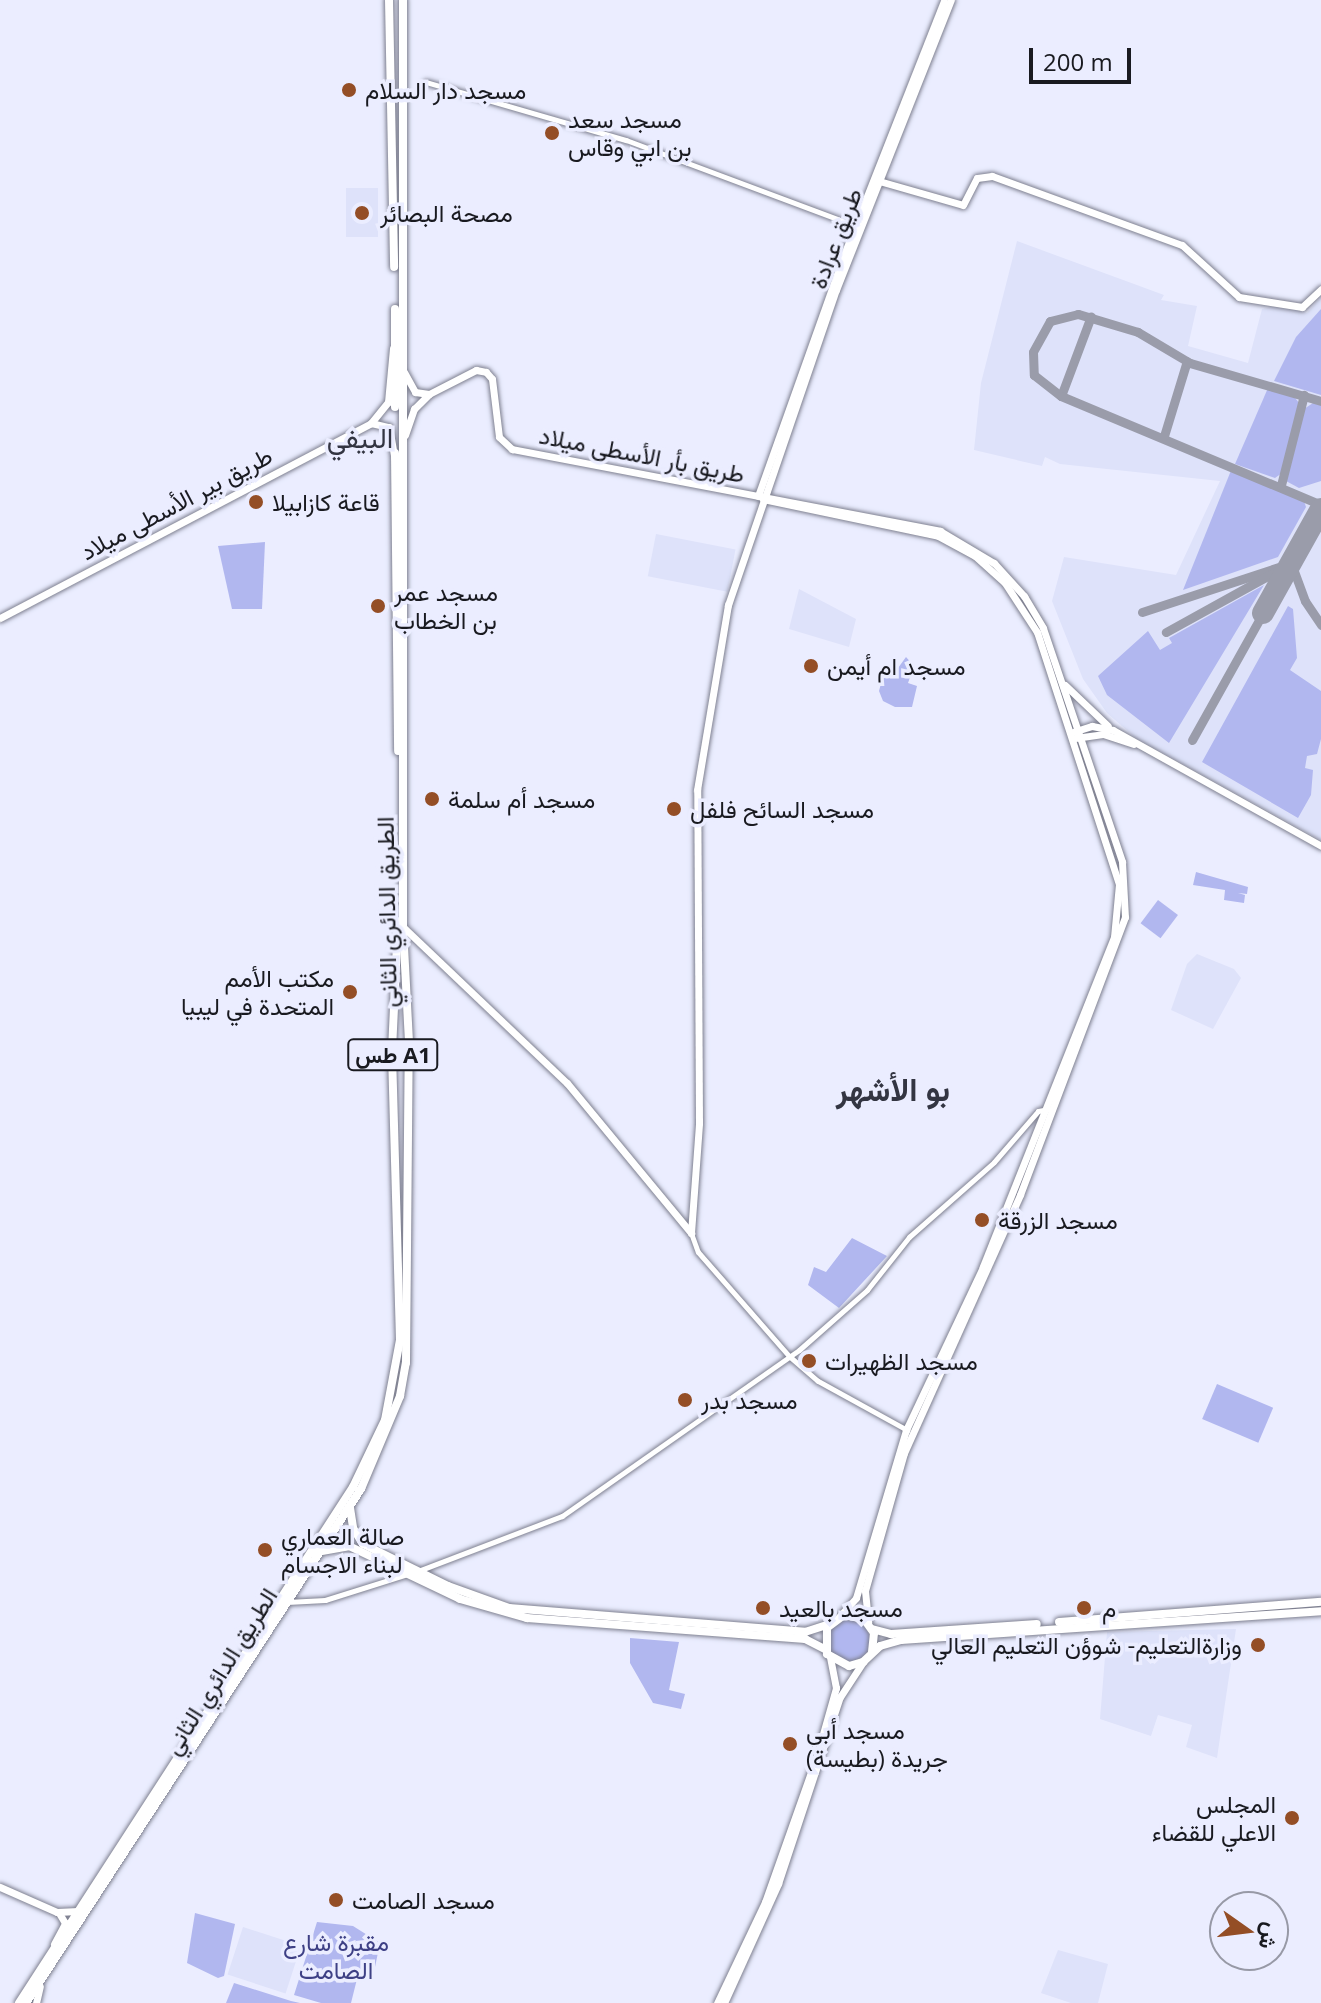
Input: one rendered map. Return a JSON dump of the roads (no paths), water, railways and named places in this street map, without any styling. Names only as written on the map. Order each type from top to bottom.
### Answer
[{"type":"highway","points":[[390,0],[396,19],[401,0]]},
{"type":"highway","name":"الطريق الدائري الثاني","points":[[165,1786],[353,1487],[385,1420],[400,1340],[398,1145],[392,1050],[397,972],[395,342],[390,0]]},
{"type":"highway","name":"الطريق الدائري الثاني","points":[[19,2003],[355,1497],[384,1444],[406,1363],[408,1111],[403,927],[401,0]]},
{"type":"highway","points":[[391,100],[396,51],[400,231]]},
{"type":"highway","points":[[397,972],[401,1033],[406,996]]},
{"type":"highway","points":[[398,1145],[401,1062],[408,1111]]},
{"type":"highway","points":[[355,1497],[350,1509],[353,1528],[363,1544],[378,1556]]},
{"type":"highway","points":[[317,1556],[345,1545],[378,1556],[477,1605],[527,1618],[814,1641],[828,1654],[849,1666],[863,1662],[885,1644],[1321,1611]]},
{"type":"highway","points":[[413,1573],[478,1599],[528,1611],[815,1631],[839,1617],[854,1615],[883,1633],[1321,1602]]},
{"type":"highway","points":[[828,1654],[830,1623]]},
{"type":"highway","points":[[870,1626],[872,1652]]},
{"type":"highway","points":[[814,1641],[815,1631]]},
{"type":"highway","points":[[883,1633],[885,1644]]},
{"type":"highway","name":"الطريق الدائري الثاني","points":[[26,2003],[154,1802]]},
{"type":"main road","points":[[858,224],[910,96],[944,0]]},
{"type":"main road","name":"طريق عرادة","points":[[691,1233],[699,1123],[698,774],[732,591],[767,498],[797,395],[858,224],[879,181],[910,96],[951,0]]},
{"type":"main road","points":[[879,181],[962,205],[979,176],[992,176],[1173,241],[1239,297],[1302,307],[1321,289]]},
{"type":"main road","points":[[395,342],[388,402],[371,423],[389,427],[395,460]]},
{"type":"main road","points":[[401,359],[412,390],[429,394]]},
{"type":"main road","name":"طريق بأر الأسطى ميلاد","points":[[401,451],[412,413],[429,394],[470,372],[486,372],[492,379],[499,437],[512,449],[788,503]]},
{"type":"main road","points":[[758,496],[797,395]]},
{"type":"main road","name":"طريق بير الأسطى ميلاد","points":[[0,618],[371,423]]},
{"type":"main road","points":[[788,503],[914,524],[968,544],[1024,596],[1061,680],[1075,734]]},
{"type":"main road","points":[[788,503],[921,531],[984,562],[1031,620],[1122,862],[1125,917],[966,1322],[909,1431],[856,1598],[839,1617]]},
{"type":"main road","points":[[1061,680],[1087,711],[1113,730],[1321,846]]},
{"type":"main road","points":[[1075,734],[1113,730]]},
{"type":"main road","points":[[1075,734],[1103,734],[1138,745]]},
{"type":"main road","points":[[403,927],[567,1083],[691,1233]]},
{"type":"main road","points":[[870,1626],[865,1591],[909,1431]]},
{"type":"main road","points":[[717,2003],[765,1902],[817,1755],[836,1688],[828,1654]]},
{"type":"main road","points":[[724,2003],[778,1884],[842,1692],[863,1662]]},
{"type":"main road","points":[[0,1887],[57,1912],[78,1911]]},
{"type":"main road","points":[[51,1953],[65,1923],[57,1912]]},
{"type":"main road","points":[[36,2003],[45,1975]]},
{"type":"street","points":[[426,82],[646,147],[858,224]]},
{"type":"street","points":[[286,1602],[325,1600],[413,1573],[562,1516],[789,1356],[867,1290],[909,1237],[1050,1109]]},
{"type":"street","points":[[691,1233],[698,1252],[789,1356],[818,1381],[909,1431]]},
{"type":"street","points":[[299,1584],[299,1599]]},
{"type":"place","name":"مسجد دار السلام","points":[[349,90]]},
{"type":"place","name":"مسجد سعد بن ابي وقاس","points":[[552,133]]},
{"type":"place","name":"مصحة البصائر","points":[[362,213]]},
{"type":"place","name":"قاعة كازابيلا","points":[[256,502]]},
{"type":"place","name":"مسجد عمر بن الخطاب","points":[[378,606]]},
{"type":"place","name":"مسجد ام أيمن","points":[[811,666]]},
{"type":"place","name":"مسجد أم سلمة","points":[[432,799]]},
{"type":"place","name":"مسجد السائح فلفل","points":[[674,809]]},
{"type":"place","name":"مكتب الأمم المتحدة في ليبيا","points":[[350,992]]},
{"type":"place","name":"مسجد الزرقة","points":[[982,1220]]},
{"type":"place","name":"مسجد الظهيرات","points":[[809,1361]]},
{"type":"place","name":"مسجد بدر","points":[[685,1400]]},
{"type":"place","name":"صالة العماري لبناء الاجسام","points":[[265,1550]]},
{"type":"place","name":"مسجد بالعيد","points":[[763,1608]]},
{"type":"place","name":"م","points":[[1084,1608]]},
{"type":"place","name":"وزارةالتعليم- شوؤن التعليم العالي","points":[[1258,1645]]},
{"type":"place","name":"مسجد أبي جريدة (بطيسة)","points":[[790,1744]]},
{"type":"place","name":"المجلس الاعلي للقضاء","points":[[1292,1818]]},
{"type":"place","name":"مسجد الصامت","points":[[336,1900]]},
{"type":"district","name":"البيفي","points":[[360,437]]},
{"type":"district","name":"بو الأشهر","points":[[893,1089]]},
{"type":"park label","name":"مقبرة شارع الصامت","points":[[336,1956]]}]
